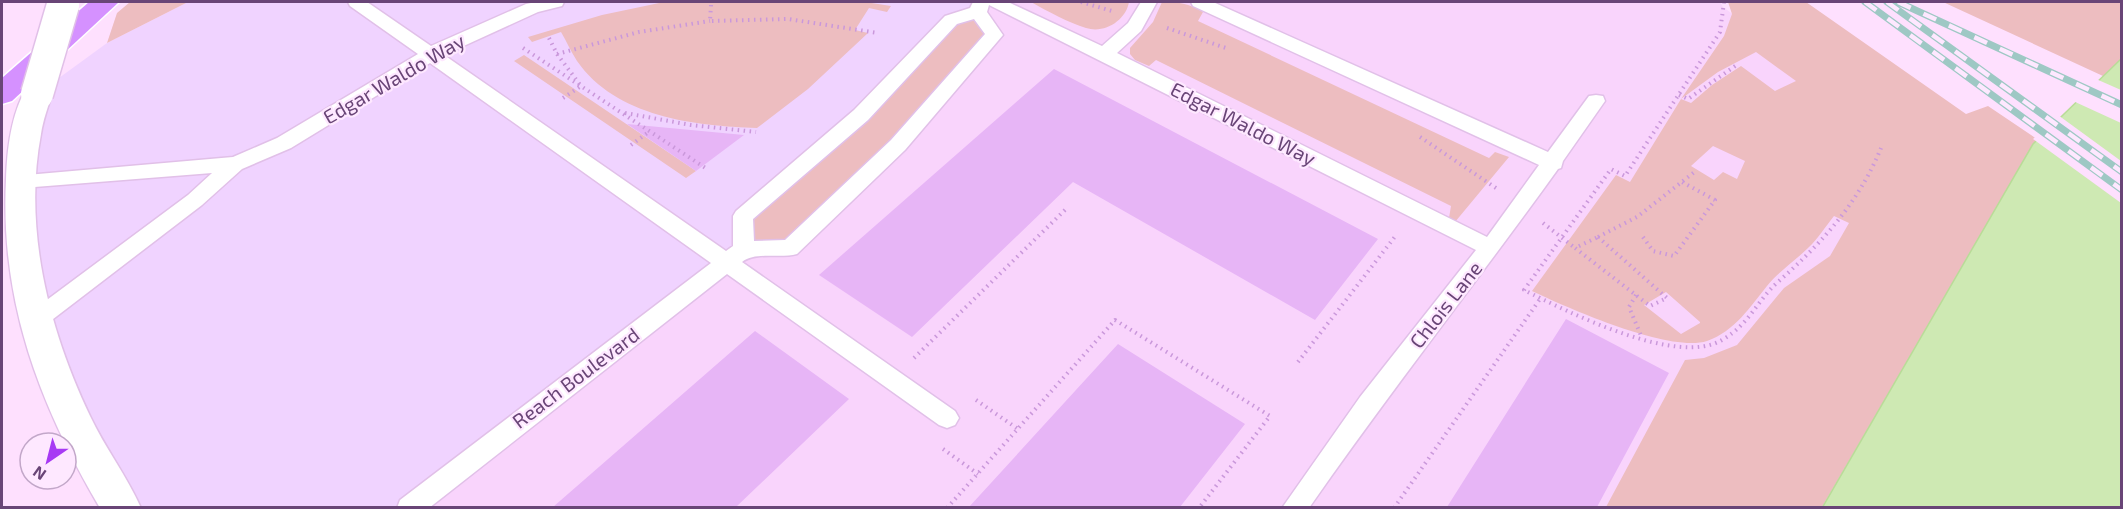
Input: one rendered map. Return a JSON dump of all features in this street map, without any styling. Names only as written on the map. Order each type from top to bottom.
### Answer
[{"type":"highway","points":[[2,94],[105,2]]},
{"type":"street","points":[[64,3],[26,137],[22,181],[22,218],[28,287],[36,320],[66,402],[103,477],[122,507]]},
{"type":"lane","points":[[356,2],[736,257],[892,379],[947,418]]},
{"type":"lane","name":"Edgar Waldo Way","points":[[22,181],[235,164],[284,143],[446,46],[532,8],[556,2]]},
{"type":"lane","points":[[1104,54],[1136,27],[1149,2]]},
{"type":"lane","points":[[1199,2],[1554,163]]},
{"type":"lane","points":[[985,5],[994,35],[898,146],[790,248],[736,257],[743,216],[861,115],[951,20],[985,5]]},
{"type":"lane","name":"Edgar Waldo Way","points":[[985,5],[1104,54],[1490,248]]},
{"type":"lane","name":"Chlois Lane","points":[[1294,507],[1368,404],[1554,163],[1596,102]]},
{"type":"lane","name":"Edgar Waldo Way","points":[[36,320],[195,200],[235,164]]},
{"type":"lane","name":"Reach Boulevard","points":[[409,507],[736,257]]},
{"type":"path","points":[[1081,2],[1236,51]]},
{"type":"path","points":[[1724,2],[1720,32],[1625,176],[1611,169],[1524,290],[1568,312],[1669,347],[1709,347],[1741,327],[1772,288],[1813,250],[1853,200],[1876,162],[1881,148]]},
{"type":"path","points":[[710,21],[711,5]]},
{"type":"path","points":[[557,54],[639,32],[710,21],[788,19],[878,33]]},
{"type":"path","points":[[549,38],[557,54],[581,87]]},
{"type":"path","points":[[523,48],[707,169]]},
{"type":"path","points":[[1678,95],[1688,99],[1738,64]]},
{"type":"path","points":[[563,98],[581,87]]},
{"type":"path","points":[[621,112],[663,121],[756,132]]},
{"type":"path","points":[[631,145],[650,131]]},
{"type":"path","points":[[1416,135],[1470,169],[1521,206],[1650,306],[1667,298],[1598,237]]},
{"type":"path","points":[[1574,248],[1637,217],[1697,170]]},
{"type":"path","points":[[1643,237],[1653,251],[1674,256],[1715,200],[1682,182]]},
{"type":"path","points":[[892,379],[1068,207]]},
{"type":"path","points":[[1298,362],[1398,233]]},
{"type":"path","points":[[1636,295],[1629,307],[1642,338]]},
{"type":"path","points":[[1394,507],[1539,298]]},
{"type":"path","points":[[948,507],[1115,320],[1270,416],[1199,507]]},
{"type":"shaded area","points":[[130,2],[188,2],[107,43],[117,13]]},
{"type":"shaded area","points":[[188,2],[981,2],[978,12],[744,249],[409,507],[122,507],[28,287],[37,94],[107,43]]},
{"type":"shaded area","points":[[664,2],[865,2],[891,6],[887,12],[869,8],[855,30],[868,33],[808,89],[757,128],[683,121],[635,106],[613,95],[593,80],[577,61],[561,32],[532,42],[528,37],[602,15]]},
{"type":"shaded area","points":[[981,2],[1720,2],[1723,7],[1819,77],[1865,195],[1690,507],[409,508],[978,12]]},
{"type":"shaded area","points":[[1031,2],[1129,2],[1124,14],[1114,24],[1093,29],[1072,23]]},
{"type":"shaded area","points":[[1162,2],[1173,2],[1198,9],[1203,12],[1198,21],[1489,158],[1495,152],[1509,157],[1455,222],[1449,218],[1451,206],[1156,60],[1149,66],[1135,60],[1130,54],[1130,48],[1153,22]]},
{"type":"shaded area","points":[[1728,2],[1806,2],[1966,114],[1988,106],[2037,139],[1822,507],[1606,507],[1685,360],[1704,358],[1737,345],[1784,288],[1830,256],[1849,223],[1834,216],[1812,244],[1771,281],[1734,325],[1707,341],[1690,343],[1669,341],[1644,335],[1569,308],[1532,291],[1616,175],[1630,182],[1681,99],[1724,36],[1732,14]],"holes":[[[1756,52],[1796,81],[1775,91],[1741,66],[1712,85],[1691,103],[1681,99],[1718,72]],[[1713,146],[1745,161],[1737,179],[1723,172],[1714,180],[1691,166]],[[1666,292],[1700,323],[1681,334],[1644,305]]]},
{"type":"shaded area","points":[[1943,2],[2121,2],[2121,59],[2103,76]]},
{"type":"shaded area","points":[[978,12],[994,35],[790,248],[744,249],[743,216],[951,20]]},
{"type":"shaded area","points":[[524,55],[696,171],[686,178],[514,61]]},
{"type":"shaded area","points":[[2121,59],[2121,507],[1822,508],[2033,144]]},
{"type":"pier","points":[[2096,79],[2121,90],[2121,123],[2073,101]]},
{"type":"pier","points":[[2058,115],[2121,161],[2121,203],[2033,139]]},
{"type":"building","points":[[1054,69],[1378,239],[1315,320],[1073,182],[912,337],[819,275]]},
{"type":"building","points":[[627,124],[744,135],[696,171]]},
{"type":"building","points":[[1566,319],[1669,373],[1597,507],[1447,507]]},
{"type":"building","points":[[755,331],[849,399],[736,507],[553,507]]},
{"type":"building","points":[[1118,344],[1245,424],[1180,507],[969,507]]},
{"type":"railway","points":[[1865,2],[2122,190]]},
{"type":"railway","points":[[1887,2],[2122,172]]},
{"type":"railway","points":[[1898,2],[2122,105]]}]
